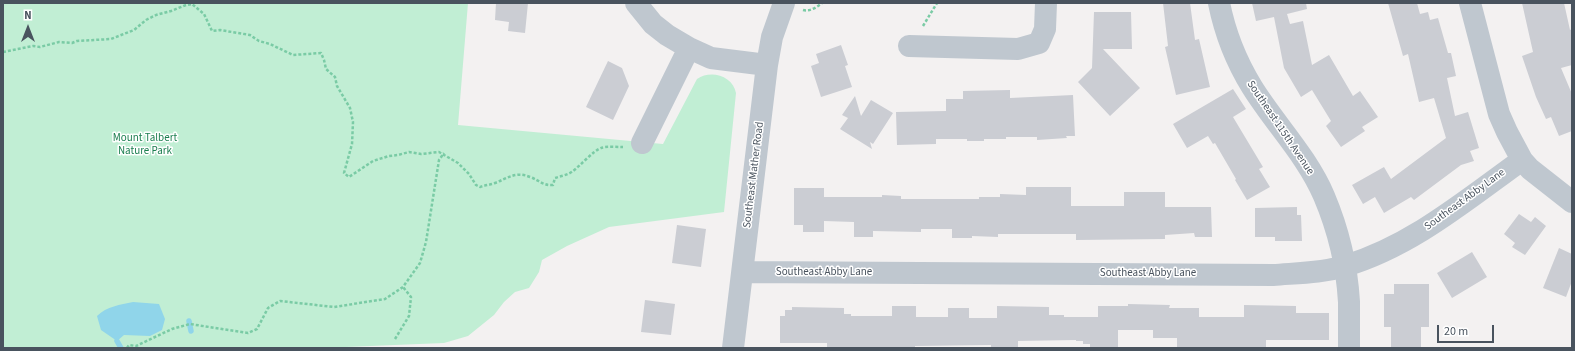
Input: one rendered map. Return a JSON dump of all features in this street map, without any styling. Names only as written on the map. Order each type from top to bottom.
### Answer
[{"type":"street","points":[[636,3],[653,24],[667,35],[689,48],[711,58],[767,65]]},
{"type":"street","name":"Southeast Mather Road","points":[[733,348],[767,65],[772,37],[784,3]]},
{"type":"street","points":[[909,46],[1018,49],[1039,43],[1045,29],[1046,3]]},
{"type":"street","name":"Southeast 115th Avenue","points":[[1219,3],[1222,19],[1238,61],[1253,88],[1304,161],[1324,196],[1345,266],[1349,302],[1349,348]]},
{"type":"street","points":[[1470,3],[1499,114],[1522,160],[1530,169],[1572,202]]},
{"type":"street","points":[[642,143],[689,48]]},
{"type":"street","name":"Southeast Abby Lane","points":[[743,272],[1273,275],[1313,272],[1345,266],[1386,252],[1418,234],[1522,160]]},
{"type":"path","points":[[3,52],[32,46],[40,47],[59,42],[72,43],[77,41],[111,39],[134,30],[146,20],[156,15],[171,11],[186,4],[192,4],[204,14],[212,31],[220,30],[230,33],[238,32],[250,35],[259,41],[270,44],[293,55],[321,53],[326,69],[335,77],[337,86],[350,108],[353,122],[352,144],[344,173],[349,177],[373,161],[389,156],[409,152],[422,154],[439,152],[444,153],[458,163],[469,174],[476,185],[480,187],[486,184],[494,184],[504,178],[517,174],[529,176],[539,183],[547,186],[553,185],[555,178],[574,171],[590,157],[593,152],[601,148],[641,148],[642,143]]},
{"type":"path","points":[[127,348],[129,345],[136,346],[172,329],[190,324],[248,333],[257,329],[268,308],[280,301],[334,307],[385,299],[403,286],[420,263],[426,242],[439,160],[444,153]]},
{"type":"path","points":[[395,339],[409,316],[411,297],[403,286]]},
{"type":"green space","name":"Mount Talbert Nature Park","points":[[3,3],[468,3],[458,125],[663,144],[697,79],[709,75],[721,76],[731,82],[736,93],[724,212],[609,227],[567,246],[542,260],[539,272],[529,288],[515,292],[504,302],[494,315],[468,336],[444,343],[321,348],[3,348]]},
{"type":"water","points":[[133,302],[159,304],[165,319],[162,330],[150,336],[124,335],[117,341],[101,330],[97,316],[109,308]]},
{"type":"building","points":[[496,3],[528,3],[525,33],[508,31],[509,22],[495,20]]},
{"type":"building","points":[[1163,3],[1190,3],[1195,40],[1199,39],[1210,87],[1176,95],[1165,47],[1168,46]]},
{"type":"building","points":[[1252,3],[1306,3],[1307,9],[1287,14],[1290,24],[1303,21],[1312,65],[1329,55],[1353,96],[1360,91],[1378,117],[1362,127],[1365,131],[1341,147],[1326,126],[1331,121],[1312,90],[1301,97],[1284,68],[1274,17],[1256,21]]},
{"type":"building","points":[[1388,3],[1417,3],[1420,14],[1428,12],[1430,20],[1438,18],[1448,53],[1451,53],[1456,76],[1447,78],[1455,116],[1468,112],[1479,148],[1470,151],[1474,161],[1461,165],[1414,200],[1411,197],[1384,213],[1375,197],[1363,204],[1352,185],[1384,167],[1391,179],[1446,138],[1434,98],[1419,102],[1408,54],[1403,56]]},
{"type":"building","points":[[1522,3],[1564,3],[1570,30],[1572,29],[1572,65],[1561,68],[1572,94],[1572,131],[1559,136],[1551,117],[1546,119],[1536,97],[1522,56],[1533,52]]},
{"type":"building","points":[[1094,12],[1131,12],[1132,49],[1103,49],[1140,88],[1110,116],[1078,82],[1092,68]]},
{"type":"building","points":[[841,45],[848,65],[845,66],[852,87],[821,97],[811,66],[819,63],[816,54]]},
{"type":"building","points":[[608,61],[622,68],[629,86],[613,120],[586,107]]},
{"type":"building","points":[[1233,89],[1246,109],[1233,117],[1263,167],[1259,169],[1270,187],[1247,200],[1215,143],[1213,144],[1208,136],[1187,148],[1173,124]]},
{"type":"building","points":[[1010,90],[1010,98],[1073,95],[1075,136],[1037,140],[1037,137],[1006,137],[1006,139],[984,139],[984,141],[967,141],[967,139],[936,139],[936,144],[897,145],[896,112],[946,111],[946,99],[963,99],[963,91]]},
{"type":"building","points":[[855,96],[861,116],[871,100],[893,113],[873,144],[870,142],[872,149],[840,129],[848,118],[842,115]]},
{"type":"building","points":[[1026,187],[1071,187],[1071,206],[1124,206],[1124,192],[1165,192],[1165,207],[1211,207],[1212,237],[1195,237],[1194,233],[1165,235],[1165,239],[1076,240],[1076,234],[998,234],[998,237],[972,236],[972,238],[952,238],[952,229],[921,229],[921,232],[873,231],[873,237],[854,237],[854,222],[824,221],[824,232],[803,232],[803,225],[794,225],[794,188],[824,188],[824,197],[882,197],[882,195],[901,196],[901,199],[979,199],[979,197],[1000,197],[1000,194],[1026,195]]},
{"type":"building","points":[[1297,207],[1297,215],[1301,215],[1302,241],[1275,241],[1275,237],[1255,237],[1255,208]]},
{"type":"building","points":[[1519,214],[1531,222],[1535,217],[1546,226],[1525,255],[1512,247],[1515,243],[1504,234]]},
{"type":"building","points":[[677,225],[706,229],[701,267],[672,263]]},
{"type":"building","points":[[1559,248],[1572,254],[1572,281],[1566,297],[1543,288]]},
{"type":"building","points":[[1472,252],[1487,277],[1452,298],[1437,273]]},
{"type":"building","points":[[1394,284],[1429,284],[1429,327],[1421,327],[1421,348],[1391,348],[1391,327],[1384,327],[1384,294],[1394,294]]},
{"type":"building","points":[[645,300],[675,304],[671,335],[641,332]]},
{"type":"building","points":[[1128,304],[1170,305],[1169,308],[1199,308],[1199,317],[1244,317],[1244,305],[1296,306],[1296,313],[1329,313],[1329,340],[1266,340],[1266,347],[1254,348],[1177,348],[1177,338],[1153,338],[1153,330],[1118,330],[1118,348],[1090,348],[1090,344],[1083,344],[1083,341],[1076,340],[1018,341],[1018,348],[991,348],[991,345],[915,346],[915,348],[827,348],[827,343],[780,343],[780,316],[785,316],[785,310],[792,310],[792,307],[844,308],[844,314],[851,314],[851,316],[892,316],[892,306],[916,306],[916,317],[948,317],[948,308],[969,308],[969,318],[997,318],[997,306],[1049,307],[1049,315],[1064,315],[1064,317],[1098,317],[1098,306],[1128,306]]},
{"type":"waterway","points":[[189,321],[191,331]]},
{"type":"waterway","points":[[117,341],[121,348]]}]
